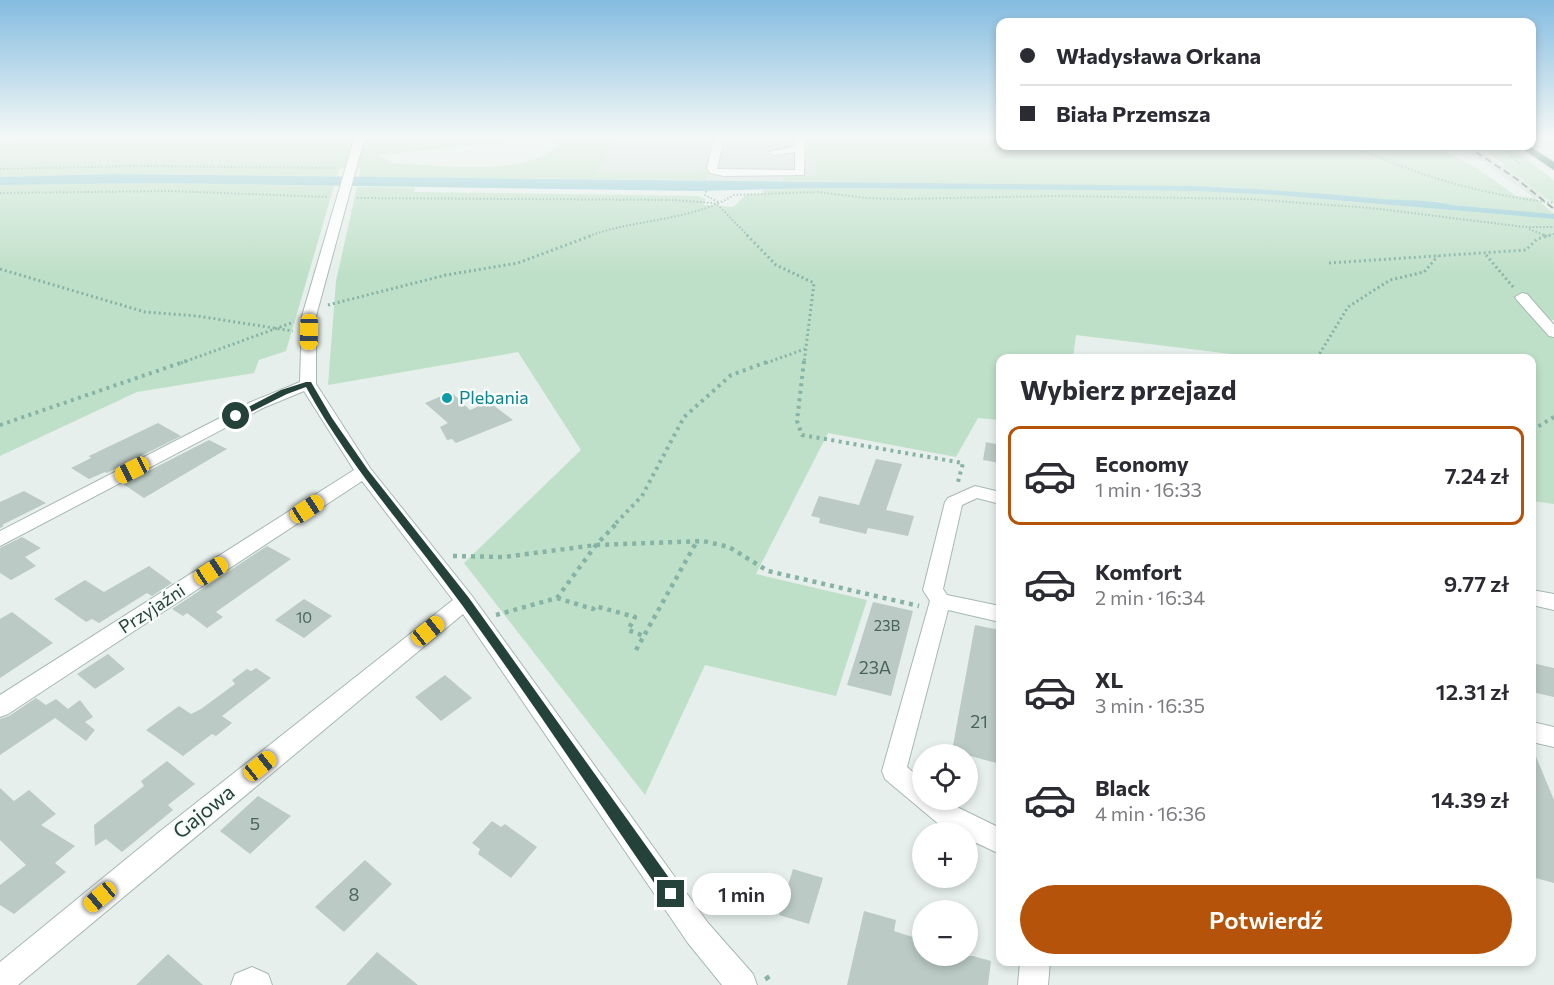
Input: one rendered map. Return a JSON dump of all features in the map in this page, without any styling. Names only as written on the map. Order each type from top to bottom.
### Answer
[{"type":"street","points":[[347,182],[310,319],[309,384],[328,418],[364,472],[465,601],[493,617],[698,933],[750,976]]},
{"type":"street","points":[[1522,297],[1554,333]]},
{"type":"street","points":[[0,539],[257,405],[309,384]]},
{"type":"street","name":"Przyjaźni","points":[[0,707],[364,472]]},
{"type":"street","points":[[912,786],[894,771],[939,605],[933,590],[954,502],[975,492],[996,497]]},
{"type":"street","points":[[1536,599],[1554,602]]},
{"type":"street","name":"Gajowa","points":[[0,981],[167,842],[465,601]]},
{"type":"street","points":[[939,605],[996,614]]},
{"type":"street","points":[[1536,733],[1554,737]]},
{"type":"street","points":[[941,810],[950,817],[996,839]]},
{"type":"street","points":[[1033,985],[1035,966]]},
{"type":"street","points":[[246,985],[252,982],[257,985]]},
{"type":"path","points":[[1445,182],[1499,196],[1554,203]]},
{"type":"path","points":[[0,193],[170,191],[330,197],[344,195],[351,198],[668,200],[713,203],[776,265],[814,283],[797,421],[802,435],[963,463],[954,502]]},
{"type":"path","points":[[706,191],[705,195],[718,202]]},
{"type":"path","points":[[0,425],[81,399],[272,330],[446,275],[518,263],[595,234],[685,213],[734,195],[818,192],[866,198],[899,199],[1059,196],[1250,199],[1371,208],[1525,227],[1554,227]]},
{"type":"path","points":[[1525,227],[1546,236]]},
{"type":"path","points":[[1329,264],[1526,250],[1537,239],[1554,234]]},
{"type":"path","points":[[1486,254],[1522,297]]},
{"type":"path","points":[[1319,354],[1348,308],[1390,280],[1424,272],[1438,256]]},
{"type":"path","points":[[0,269],[145,312],[197,316],[272,330],[310,319]]},
{"type":"path","points":[[557,598],[596,545],[642,496],[684,417],[731,375],[805,349]]},
{"type":"path","points":[[1536,428],[1554,417]]},
{"type":"path","points":[[636,650],[697,541]]},
{"type":"path","points":[[458,565],[451,556],[504,557],[596,545],[697,541],[729,547],[768,571],[939,605]]},
{"type":"path","points":[[493,617],[557,598],[593,609],[595,606],[635,617],[628,630],[644,636]]},
{"type":"path","points":[[750,976],[772,985]]},
{"type":"shaded area","points":[[1512,182],[1526,182],[1548,199],[1535,198]]},
{"type":"green space","points":[[854,182],[1496,182],[1516,196],[1535,198],[1554,214],[1452,205],[1437,201],[1404,201],[1230,187]]},
{"type":"green space","points":[[1526,182],[1554,182],[1554,204]]},
{"type":"green space","points":[[157,183],[334,186],[286,351],[259,360],[254,373],[137,392],[0,456],[0,185]]},
{"type":"green space","points":[[357,187],[416,188],[413,192],[698,196],[705,199],[704,205],[733,207],[747,194],[763,194],[763,190],[818,188],[1194,191],[1275,195],[1554,219],[1554,320],[1549,320],[1554,326],[1554,504],[1536,502],[1536,354],[1231,354],[1076,335],[1074,354],[996,354],[996,420],[978,418],[956,457],[828,433],[756,574],[867,600],[836,696],[705,665],[645,795],[464,563],[581,450],[518,352],[328,385],[336,281]]},
{"type":"water","points":[[0,182],[827,182],[1189,186],[1426,201],[1554,214],[1554,219],[1275,195],[1194,191],[818,188],[699,191],[157,183],[0,185]]},
{"type":"building","points":[[451,392],[470,410],[489,402],[513,420],[456,443],[452,439],[447,440],[440,427],[448,423],[425,403]]},
{"type":"building","points":[[158,423],[181,436],[107,473],[89,479],[71,468],[91,458],[89,456]]},
{"type":"building","points":[[209,440],[227,449],[144,498],[123,484]]},
{"type":"building","points":[[986,442],[996,444],[996,462],[983,460]]},
{"type":"building","points":[[876,459],[902,464],[886,510],[914,516],[908,536],[868,528],[866,534],[819,523],[820,518],[811,516],[819,496],[859,505]]},
{"type":"building","points":[[24,491],[46,503],[0,528],[0,502]]},
{"type":"building","points":[[22,537],[41,548],[25,557],[36,566],[11,580],[0,573],[0,548]]},
{"type":"building","points":[[267,546],[291,559],[216,612],[223,617],[207,628],[187,613],[183,616],[172,609]]},
{"type":"building","points":[[149,566],[172,583],[152,596],[147,593],[99,623],[92,619],[86,622],[54,599],[85,580],[104,592]]},
{"type":"building","points":[[304,599],[332,616],[304,638],[275,620]]},
{"type":"building","points":[[873,602],[913,611],[891,696],[847,685]]},
{"type":"building","points":[[12,612],[53,643],[0,678],[0,619]]},
{"type":"building","points":[[975,625],[996,629],[996,763],[978,758],[978,744],[953,744]]},
{"type":"building","points":[[108,654],[125,669],[95,689],[77,674]]},
{"type":"building","points":[[1536,664],[1554,668],[1554,697],[1536,693]]},
{"type":"building","points":[[256,668],[271,678],[222,716],[232,723],[216,736],[212,734],[183,756],[146,730],[179,706],[191,714],[201,709],[235,684],[232,680],[247,669],[251,671]]},
{"type":"building","points":[[445,675],[472,698],[441,721],[415,697]]},
{"type":"building","points":[[36,698],[46,705],[56,699],[68,709],[80,700],[93,717],[85,722],[95,730],[86,741],[55,718],[0,755],[0,719],[9,716]]},
{"type":"building","points":[[1536,757],[1554,800],[1554,883],[1536,878]]},
{"type":"building","points":[[167,761],[195,784],[168,805],[173,810],[122,852],[106,839],[95,846],[94,825],[144,786],[141,781]]},
{"type":"building","points":[[0,788],[14,801],[29,790],[56,814],[41,825],[75,846],[55,863],[66,872],[14,914],[0,905],[0,885],[26,865],[0,840]]},
{"type":"building","points":[[258,796],[291,816],[250,854],[220,831]]},
{"type":"building","points":[[492,821],[501,827],[505,824],[537,847],[511,878],[478,854],[480,849],[472,843]]},
{"type":"building","points":[[365,860],[392,884],[344,932],[315,907]]},
{"type":"building","points":[[793,869],[823,878],[809,924],[779,915]]},
{"type":"building","points":[[864,911],[896,920],[894,931],[912,937],[912,966],[978,966],[978,957],[991,961],[988,985],[847,985]]},
{"type":"building","points":[[377,952],[418,985],[346,985]]},
{"type":"building","points":[[168,954],[203,985],[136,985]]},
{"type":"railway","points":[[1520,182],[1554,209]]},
{"type":"place","name":"Plebania","points":[[447,398]]},
{"type":"route","points":[[236,416],[284,392],[309,384],[328,418],[364,472],[465,601],[671,894]]}]
